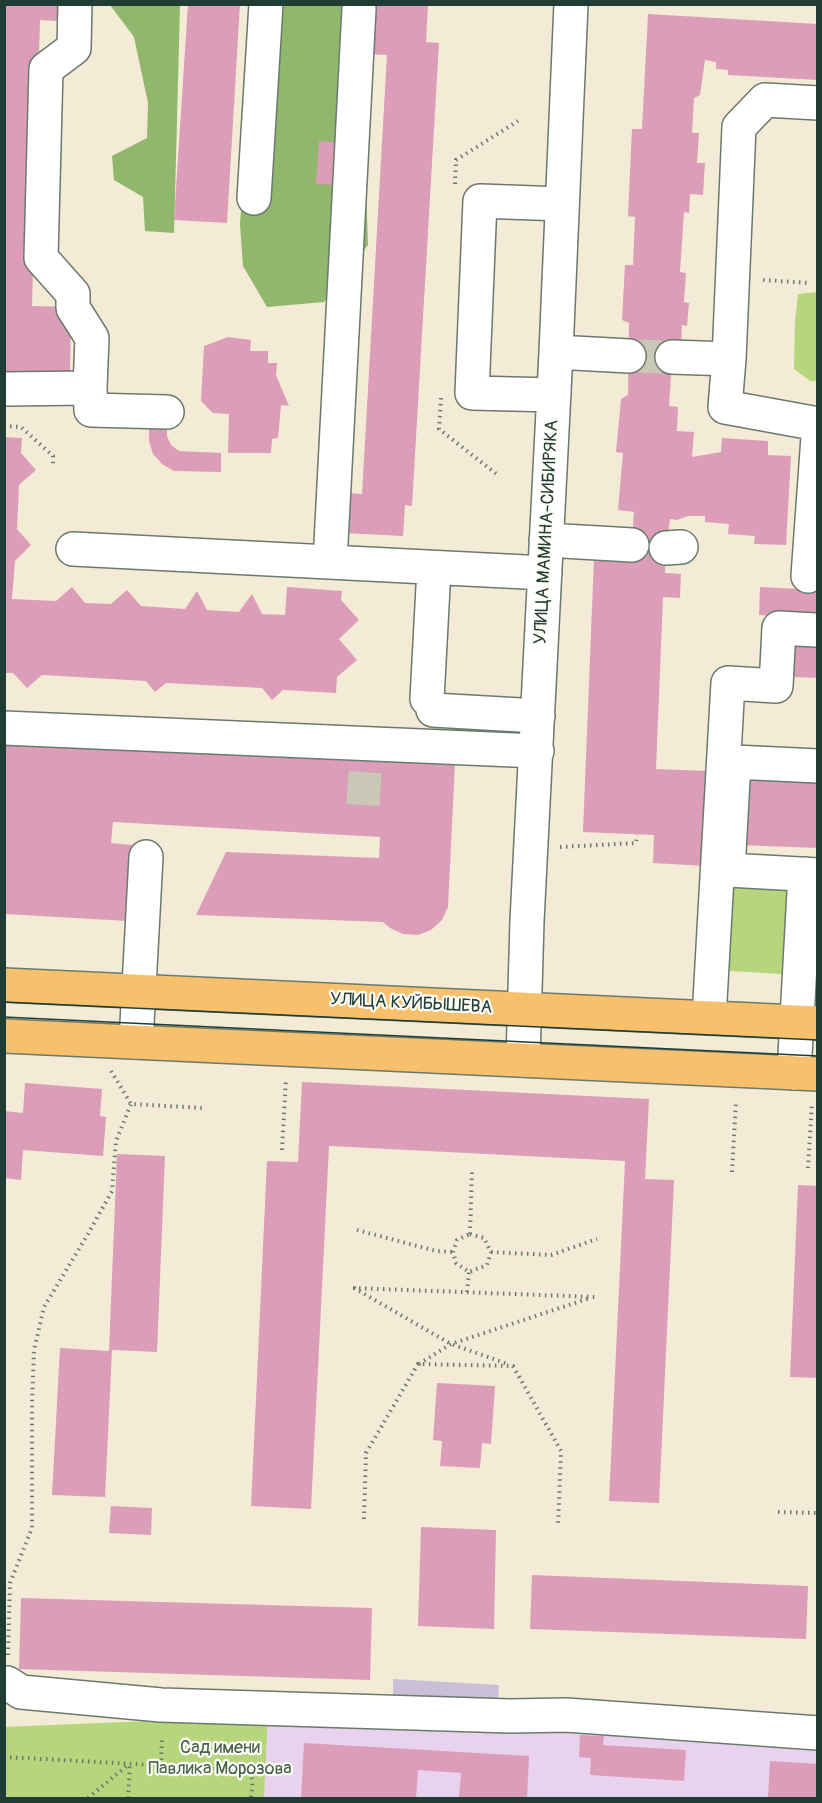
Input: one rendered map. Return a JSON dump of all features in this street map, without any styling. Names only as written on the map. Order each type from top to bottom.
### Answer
[{"type":"main road","name":"УЛИЦА КУЙБЫШЕВА","points":[[4,985],[807,1023]]},
{"type":"main road","points":[[4,1036],[523,1060],[808,1082]]},
{"type":"street","points":[[75,4],[74,48],[46,69],[41,258],[74,294],[73,308],[92,338],[91,410],[167,412]]},
{"type":"street","points":[[254,198],[266,4]]},
{"type":"street","name":"УЛИЦА МАМИНА-СИБИРЯКА","points":[[523,1060],[527,921],[537,752],[571,4]]},
{"type":"street","points":[[330,562],[360,9]]},
{"type":"street","points":[[818,103],[765,100],[739,127],[725,407],[818,424]]},
{"type":"street","points":[[554,395],[472,393],[479,213],[480,201],[562,204]]},
{"type":"street","points":[[556,352],[629,356]]},
{"type":"street","points":[[672,357],[729,359]]},
{"type":"street","points":[[4,389],[90,388]]},
{"type":"street","points":[[808,576],[818,437]]},
{"type":"street","points":[[546,540],[632,545]]},
{"type":"street","points":[[73,549],[545,573]]},
{"type":"street","points":[[435,568],[430,705],[538,716]]},
{"type":"street","points":[[709,1018],[728,683],[776,686],[779,628],[815,630]]},
{"type":"street","points":[[4,728],[366,752],[537,752]]},
{"type":"street","points":[[808,1082],[807,1023],[811,874],[728,870],[734,762],[818,766]]},
{"type":"street","points":[[136,1042],[146,857]]},
{"type":"street","points":[[7,1683],[21,1692],[161,1705],[510,1716],[566,1715],[818,1733]]},
{"type":"path","points":[[456,160],[518,121]]},
{"type":"path","points":[[732,278],[810,283]]},
{"type":"path","points":[[4,426],[21,427],[53,456],[53,464]]},
{"type":"path","points":[[560,847],[636,843],[637,834]]},
{"type":"path","points":[[108,1068],[130,1104]]},
{"type":"path","points":[[282,1150],[287,1072]]},
{"type":"path","points":[[808,1082],[808,1168]]},
{"type":"path","points":[[732,1172],[736,1096]]},
{"type":"path","points":[[130,1104],[203,1108]]},
{"type":"path","points":[[7,1683],[10,1583],[32,1528],[34,1350],[44,1307],[112,1191],[116,1141],[130,1104]]},
{"type":"path","points":[[470,1234],[472,1172]]},
{"type":"path","points":[[357,1230],[436,1251],[453,1252]]},
{"type":"path","points":[[470,1234],[484,1238],[491,1252],[487,1264],[469,1272],[456,1263],[453,1252],[457,1240],[470,1234]]},
{"type":"path","points":[[491,1252],[551,1255],[597,1239]]},
{"type":"path","points":[[467,1292],[469,1272]]},
{"type":"path","points":[[364,1519],[366,1453],[418,1364],[451,1344],[595,1297],[353,1288],[451,1344],[513,1366],[561,1451],[558,1527]]},
{"type":"path","points":[[418,1364],[513,1366]]},
{"type":"path","points":[[778,1512],[818,1513]]},
{"type":"path","points":[[4,1757],[246,1770],[252,1777],[251,1798]]},
{"type":"path","points":[[88,1798],[130,1764]]},
{"type":"path","points":[[128,1798],[130,1764]]},
{"type":"shaded area","points":[[393,1679],[499,1685],[498,1701],[393,1695]]},
{"type":"shaded area","points":[[268,1716],[566,1733],[817,1743],[817,1798],[264,1798]]},
{"type":"green space","points":[[110,5],[180,5],[174,233],[145,231],[143,197],[114,180],[112,156],[147,138],[148,103],[134,37]]},
{"type":"green space","points":[[266,5],[368,5],[361,140],[366,187],[368,245],[324,302],[267,307],[243,266],[240,225],[253,17]]},
{"type":"green space","points":[[817,292],[817,381],[810,381],[794,369],[795,321],[798,294]]},
{"type":"green space","points":[[817,862],[817,976],[695,969],[705,875]]},
{"type":"green space","name":"Сад имени Павлика Морозова","points":[[268,1716],[264,1798],[5,1798],[4,1727]]},
{"type":"building","points":[[4,4],[57,4],[57,21],[40,20],[32,306],[71,307],[70,373],[4,371]]},
{"type":"building","points":[[188,4],[240,4],[227,223],[174,220]]},
{"type":"building","points":[[370,4],[428,5],[426,42],[439,43],[412,506],[405,505],[403,536],[344,533],[346,493],[362,494],[387,55],[367,54]]},
{"type":"building","points":[[648,14],[818,24],[818,80],[728,75],[728,70],[716,69],[716,62],[705,60],[700,95],[694,98],[692,133],[699,133],[697,163],[705,163],[703,195],[690,194],[689,213],[684,212],[680,272],[686,273],[684,302],[689,303],[687,326],[682,325],[681,346],[673,346],[669,406],[678,407],[677,431],[694,432],[692,457],[721,452],[722,438],[768,441],[768,455],[791,456],[786,545],[754,544],[755,536],[728,534],[729,524],[705,522],[705,516],[670,519],[665,573],[681,574],[680,598],[663,597],[656,769],[708,771],[705,866],[653,863],[654,835],[583,832],[594,558],[632,538],[634,512],[618,510],[623,453],[616,452],[621,399],[628,395],[629,323],[622,320],[625,265],[633,265],[635,217],[628,216],[632,129],[642,129]]},
{"type":"building","points":[[319,141],[345,143],[342,185],[316,184]]},
{"type":"building","points":[[228,337],[251,340],[250,351],[268,351],[268,363],[277,363],[276,375],[289,406],[281,405],[278,438],[272,439],[271,453],[228,453],[229,414],[213,413],[201,401],[204,346]]},
{"type":"building","points":[[149,424],[167,426],[167,436],[171,445],[179,451],[221,453],[221,472],[174,471],[162,464],[153,454],[149,441]]},
{"type":"building","points":[[4,437],[22,438],[21,453],[36,470],[19,485],[17,529],[31,545],[15,561],[12,599],[56,601],[72,587],[85,603],[111,604],[127,590],[141,606],[185,609],[197,591],[207,610],[239,612],[252,594],[262,614],[285,615],[287,587],[342,591],[341,600],[359,620],[339,639],[357,660],[337,677],[336,693],[283,690],[272,700],[262,688],[166,683],[155,692],[146,681],[42,675],[27,688],[13,673],[4,673]]},
{"type":"building","points":[[760,587],[818,590],[818,618],[759,615]]},
{"type":"building","points":[[796,641],[818,643],[818,678],[794,677]]},
{"type":"building","points":[[4,739],[455,763],[448,907],[442,920],[431,930],[418,935],[403,934],[383,922],[196,915],[226,852],[379,858],[380,837],[113,822],[111,843],[132,845],[128,921],[4,914]]},
{"type":"building","points":[[740,779],[818,782],[818,848],[738,845]]},
{"type":"building","points":[[302,1082],[649,1099],[645,1179],[674,1180],[659,1503],[609,1501],[625,1161],[329,1146],[311,1509],[251,1506],[267,1161],[298,1162]]},
{"type":"building","points":[[25,1083],[102,1089],[100,1116],[106,1117],[103,1156],[23,1150],[21,1180],[4,1178],[4,1111],[23,1113]]},
{"type":"building","points":[[117,1154],[165,1156],[157,1352],[112,1350],[105,1497],[52,1495],[60,1348],[109,1351]]},
{"type":"building","points":[[798,1185],[818,1186],[818,1378],[790,1377]]},
{"type":"building","points":[[437,1383],[495,1386],[491,1444],[482,1443],[480,1468],[440,1466],[442,1441],[433,1440]]},
{"type":"building","points":[[111,1506],[152,1508],[151,1535],[109,1533]]},
{"type":"building","points":[[421,1527],[496,1530],[494,1629],[418,1626]]},
{"type":"building","points":[[532,1575],[808,1586],[806,1639],[530,1629]]},
{"type":"building","points":[[21,1598],[372,1608],[370,1680],[19,1669]]},
{"type":"building","points":[[580,1735],[604,1736],[603,1745],[686,1750],[684,1781],[590,1775],[591,1758],[579,1757]]},
{"type":"building","points":[[304,1743],[529,1756],[527,1798],[459,1798],[461,1773],[418,1770],[416,1798],[301,1798]]},
{"type":"building","points":[[770,1761],[818,1764],[818,1798],[768,1798]]},
{"type":"tunnel","points":[[629,356],[672,357]]},
{"type":"tunnel","points":[[363,805],[366,759]]},
{"type":"tram line","points":[[4,1002],[818,1040]]},
{"type":"tram line","points":[[4,1017],[818,1056]]}]
